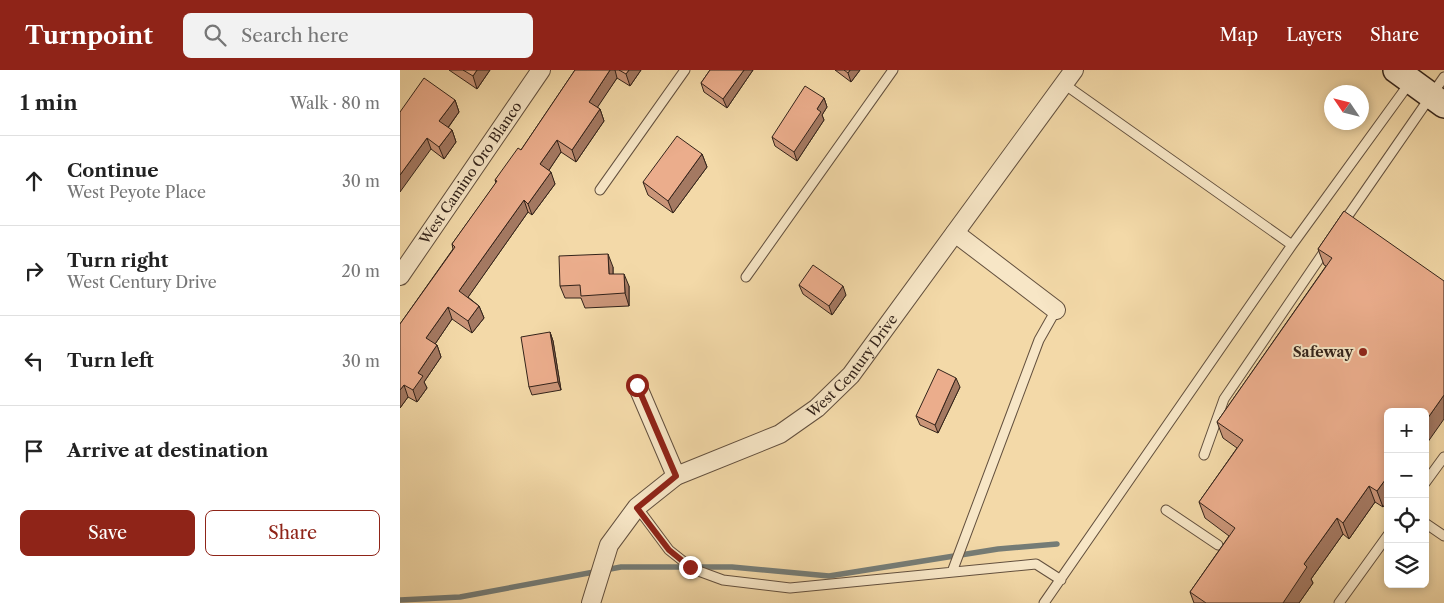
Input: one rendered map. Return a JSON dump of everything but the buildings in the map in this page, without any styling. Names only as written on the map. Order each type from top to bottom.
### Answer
[{"type":"street","name":"West Camino Oro Blanco","points":[[400,276],[541,70]]},
{"type":"street","name":"West Century Drive","points":[[591,603],[609,545],[637,508],[676,476],[780,434],[817,408],[851,375],[1069,77]]},
{"type":"street","points":[[955,232],[1056,310]]},
{"type":"street","points":[[637,385],[676,476]]},
{"type":"lane","points":[[600,190],[685,70]]},
{"type":"lane","points":[[746,277],[893,70]]},
{"type":"lane","points":[[1069,77],[1292,245]]},
{"type":"lane","points":[[1044,603],[1292,245],[1425,86]]},
{"type":"lane","points":[[1204,455],[1224,399],[1335,235],[1425,86]]},
{"type":"lane","points":[[952,572],[1039,340],[1056,310]]},
{"type":"lane","points":[[1429,477],[1444,456]]},
{"type":"lane","points":[[637,508],[669,550],[693,570],[722,580],[790,588],[1036,564],[1061,580]]},
{"type":"lane","points":[[1166,510],[1218,546]]},
{"type":"lane","points":[[1429,526],[1444,536]]},
{"type":"lane","points":[[1339,603],[1384,541]]},
{"type":"waterway","points":[[400,600],[460,597],[621,567],[732,567],[829,576],[998,549],[1057,544]]},
{"type":"place","name":"Safeway","points":[[1363,352]]},
{"type":"route","points":[[637,385],[676,476],[637,508],[669,550],[690,567]]}]
